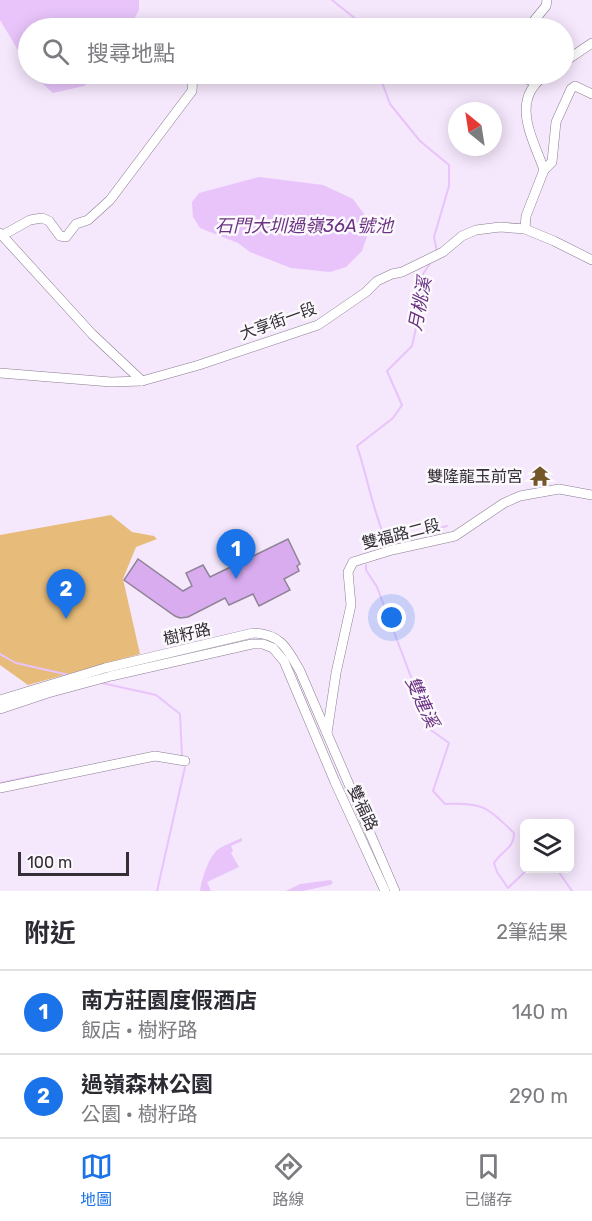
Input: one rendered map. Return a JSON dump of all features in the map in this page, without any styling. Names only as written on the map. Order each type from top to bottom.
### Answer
[{"type":"street","points":[[536,18],[546,6],[547,0]]},
{"type":"street","points":[[574,55],[592,43]]},
{"type":"street","points":[[142,381],[92,334],[2,234],[30,220],[42,218],[49,221],[60,236],[66,237],[76,224],[88,220],[110,200],[192,91],[192,84]]},
{"type":"street","points":[[534,84],[526,100],[526,120],[544,170]]},
{"type":"street","points":[[592,94],[575,87],[571,89],[556,122],[552,162],[544,170],[526,216],[525,229],[592,260]]},
{"type":"street","name":"大享街一段","points":[[0,373],[111,382],[142,381],[199,365],[318,325],[366,292],[377,281],[443,252],[462,236],[476,230],[500,226],[525,229]]},
{"type":"street","name":"雙福路二段","points":[[322,734],[351,605],[348,572],[353,562],[392,550],[455,536],[504,503],[520,496],[560,489],[592,495]]},
{"type":"street","name":"樹籽路","points":[[0,700],[105,668],[253,633],[266,634],[278,639],[289,651],[300,671],[322,734]]},
{"type":"street","name":"樹籽路","points":[[0,709],[111,676],[252,644],[263,644],[279,654],[284,661],[322,734]]},
{"type":"street","points":[[322,734],[395,891]]},
{"type":"street","name":"雙福路","points":[[322,734],[335,782],[385,891]]},
{"type":"street","points":[[0,788],[155,756],[185,760]]},
{"type":"shaded area","points":[[111,515],[132,532],[154,536],[157,539],[136,547],[123,579],[140,654],[28,685],[0,665],[0,535]]},
{"type":"water","points":[[0,0],[139,0],[139,10],[135,18],[18,18],[18,50],[0,20]]},
{"type":"water","points":[[43,84],[86,84],[84,86],[53,93]]},
{"type":"water","name":"石門大圳過嶺36A號池","points":[[259,177],[323,185],[353,199],[364,214],[368,233],[362,251],[346,267],[330,272],[291,268],[250,252],[238,243],[200,228],[193,217],[192,202],[199,193]]},
{"type":"water","points":[[242,838],[242,841],[231,846],[233,851],[231,853],[239,867],[207,882],[211,891],[200,891],[207,867],[216,851]]},
{"type":"water","points":[[331,880],[333,883],[330,885],[303,891],[286,891],[300,884]]},
{"type":"building","name":"雙隆龍玉前宮","points":[[538,469],[547,478],[542,483],[533,474]]},
{"type":"building","points":[[288,539],[300,564],[297,566],[299,571],[284,579],[290,590],[259,606],[253,594],[229,605],[225,598],[188,617],[180,618],[124,580],[138,559],[183,591],[192,586],[186,573],[203,565],[210,577]]},
{"type":"waterway","name":"月桃溪","points":[[332,0],[354,18]]},
{"type":"waterway","name":"月桃溪","points":[[383,84],[390,104],[420,141],[449,165],[449,186],[434,237],[437,252]]},
{"type":"waterway","name":"月桃溪","points":[[431,262],[423,274],[421,305],[412,346],[387,371],[402,405],[393,418],[357,446],[387,543],[447,526]]},
{"type":"waterway","name":"雙連溪","points":[[365,552],[364,544],[381,530]]},
{"type":"waterway","name":"雙連溪","points":[[366,565],[366,570],[377,587],[431,730],[449,743],[433,791],[445,804],[476,805],[497,817],[514,833],[512,843],[494,863],[497,872],[508,888],[524,873]]},
{"type":"waterway","points":[[0,654],[16,663],[69,675]]},
{"type":"waterway","points":[[102,683],[156,695],[180,714],[182,757]]},
{"type":"waterway","points":[[156,753],[168,754]]},
{"type":"waterway","points":[[157,891],[185,767]]},
{"type":"waterway","points":[[0,783],[44,774]]},
{"type":"waterway","name":"雙連溪","points":[[559,873],[572,891]]},
{"type":"place","name":"雙隆龍玉前宮","points":[[540,476]]},
{"type":"place","name":"南方莊園度假酒店","points":[[236,579]]},
{"type":"place","name":"過嶺森林公園","points":[[66,619]]}]
